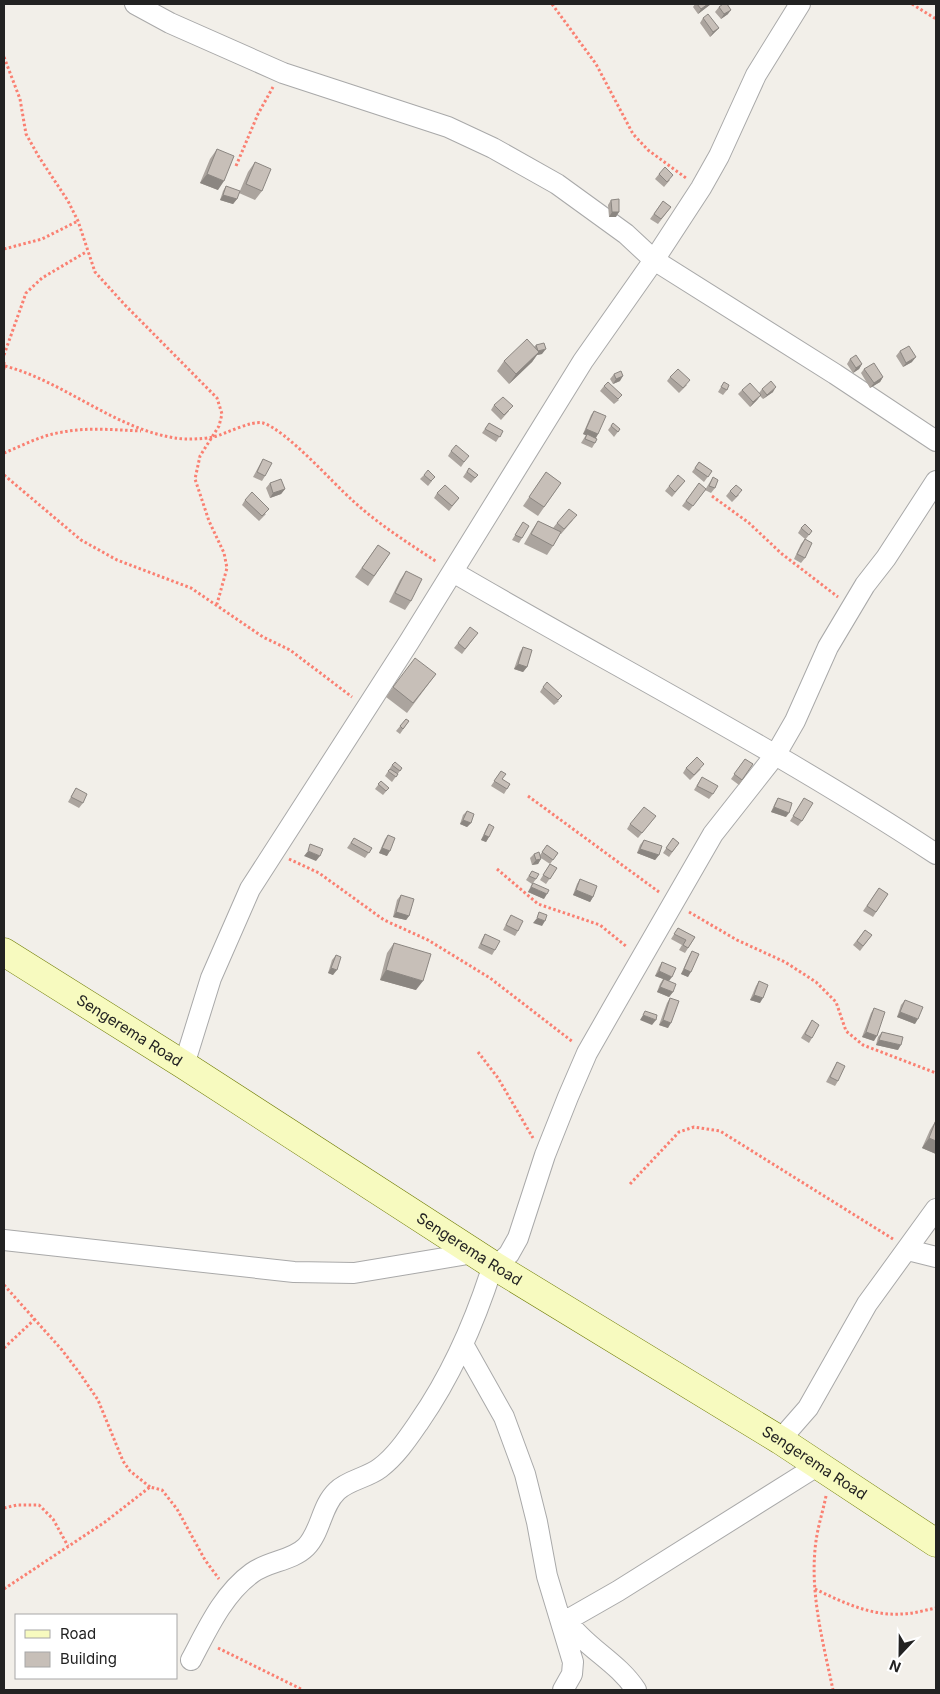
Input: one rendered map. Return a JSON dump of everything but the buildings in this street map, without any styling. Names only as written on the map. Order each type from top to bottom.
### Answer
[{"type":"main road","name":"Sengerema Road","points":[[4,952],[184,1064],[488,1261],[780,1440],[936,1543]]},
{"type":"street","points":[[135,4],[170,23],[283,73],[448,127],[494,148],[557,184],[626,234],[654,260],[835,374],[936,441]]},
{"type":"street","points":[[184,1064],[211,978],[250,889],[453,572],[583,361],[654,260],[700,188],[719,156],[756,75],[800,4]]},
{"type":"street","points":[[4,1240],[294,1272],[354,1273],[488,1261],[509,1254],[518,1238],[544,1155],[587,1053],[713,834],[776,754],[795,722],[828,647],[936,481]]},
{"type":"street","points":[[453,572],[540,623],[586,646],[776,754],[936,854]]},
{"type":"street","points":[[780,1440],[808,1408],[867,1304],[936,1209]]},
{"type":"street","points":[[908,1250],[936,1257]]},
{"type":"street","points":[[191,1660],[230,1593],[252,1573],[280,1559],[299,1553],[315,1534],[330,1500],[337,1491],[379,1468],[393,1456],[437,1396],[464,1346],[488,1261]]},
{"type":"street","points":[[464,1346],[504,1417],[525,1474],[537,1522],[547,1576],[564,1622],[573,1662],[572,1674],[563,1690]]},
{"type":"street","points":[[564,1622],[824,1470]]},
{"type":"street","points":[[564,1622],[618,1669],[636,1690]]},
{"type":"path","points":[[552,4],[596,64],[633,134],[648,150],[700,188]]},
{"type":"path","points":[[912,4],[936,19]]},
{"type":"path","points":[[4,57],[20,99],[26,134],[38,157],[68,201],[78,221],[86,252],[95,272],[217,398],[222,414],[219,426],[200,456],[195,479],[209,521],[224,553],[227,568],[217,604]]},
{"type":"path","points":[[236,166],[258,114],[283,73]]},
{"type":"path","points":[[4,249],[42,239],[78,221]]},
{"type":"path","points":[[4,355],[26,293],[42,278],[86,252]]},
{"type":"path","points":[[4,362],[4,369],[38,377],[144,431]]},
{"type":"path","points":[[4,453],[37,439],[61,432],[83,429],[144,431],[177,438],[212,437],[252,424],[263,423],[283,435],[352,500],[395,535],[453,572]]},
{"type":"path","points":[[4,475],[81,540],[116,560],[191,588],[250,628],[290,650],[367,708]]},
{"type":"path","points":[[712,496],[749,522],[782,554],[826,586],[851,610]]},
{"type":"path","points":[[528,796],[673,902],[737,940],[785,962],[816,982],[836,1002],[846,1031],[863,1044],[936,1073]]},
{"type":"path","points":[[273,851],[320,873],[384,920],[428,940],[490,978],[587,1053]]},
{"type":"path","points":[[497,869],[538,904],[600,925],[623,943],[640,960]]},
{"type":"path","points":[[478,1052],[498,1078],[520,1120],[544,1155]]},
{"type":"path","points":[[630,1184],[679,1132],[694,1127],[720,1131],[886,1234],[908,1250]]},
{"type":"path","points":[[4,1285],[62,1350],[98,1400],[123,1461],[130,1471],[150,1487],[162,1490],[177,1509],[205,1560],[230,1593]]},
{"type":"path","points":[[4,1348],[35,1319]]},
{"type":"path","points":[[824,1470],[816,1542],[815,1589],[833,1690]]},
{"type":"path","points":[[4,1589],[105,1522],[150,1487]]},
{"type":"path","points":[[4,1508],[16,1505],[39,1505],[53,1519],[68,1546]]},
{"type":"path","points":[[815,1589],[861,1609],[886,1614],[903,1614],[936,1608]]},
{"type":"path","points":[[202,1639],[303,1690]]}]
